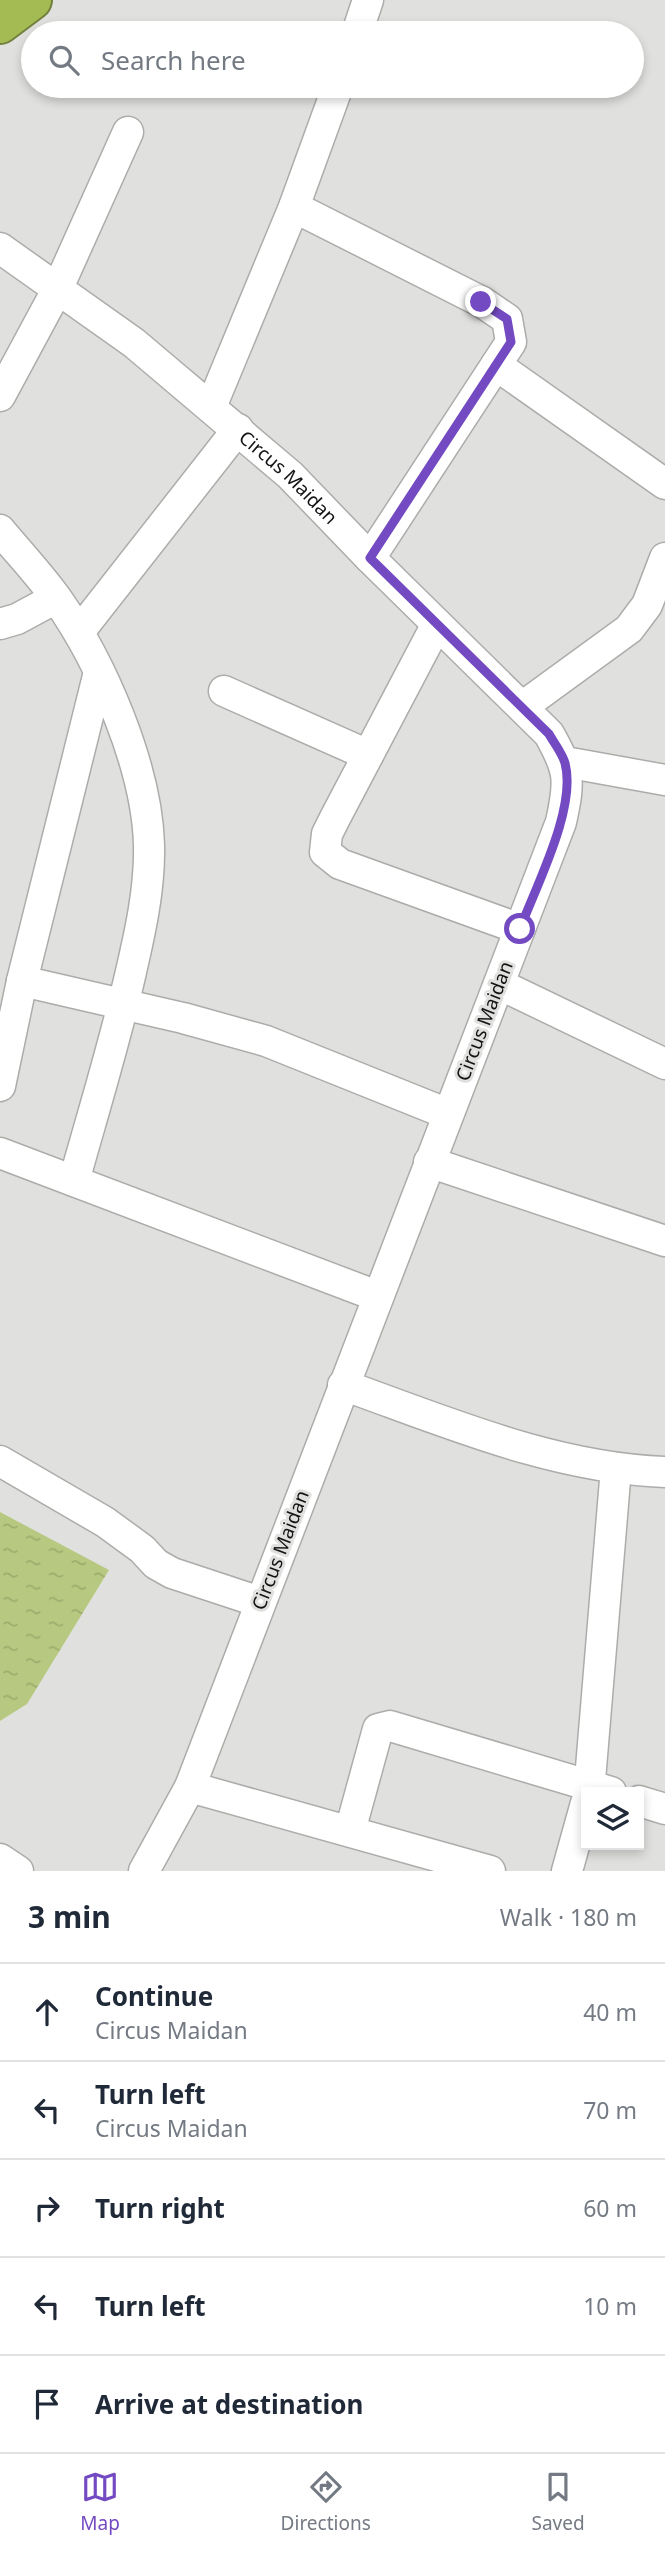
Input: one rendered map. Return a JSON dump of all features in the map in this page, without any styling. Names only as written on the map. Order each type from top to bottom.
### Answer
[{"type":"highway","points":[[0,24],[32,0]]},
{"type":"street","points":[[361,21],[368,0]]},
{"type":"street","points":[[211,407],[294,207],[334,98]]},
{"type":"street","points":[[0,396],[57,290],[128,132]]},
{"type":"street","points":[[294,207],[481,302],[507,319],[511,342],[370,558]]},
{"type":"street","name":"Circus Maidan","points":[[0,248],[134,343],[289,475],[549,734],[565,762],[568,793],[561,822],[190,1787],[144,1871]]},
{"type":"street","points":[[496,365],[665,484]]},
{"type":"street","points":[[79,632],[238,429]]},
{"type":"street","points":[[0,530],[56,598],[79,632],[99,672],[124,728],[143,801],[149,843],[148,880],[142,921],[123,1006],[74,1181]]},
{"type":"street","points":[[522,707],[629,629],[647,605],[665,558]]},
{"type":"street","points":[[0,624],[17,619],[56,598]]},
{"type":"street","points":[[437,624],[327,834],[325,852],[340,864],[520,929]]},
{"type":"street","points":[[0,1086],[22,981],[99,672]]},
{"type":"street","points":[[224,691],[368,755]]},
{"type":"street","points":[[565,762],[665,780]]},
{"type":"street","points":[[22,981],[266,1041],[448,1114]]},
{"type":"street","points":[[499,984],[665,1064]]},
{"type":"street","points":[[0,1153],[377,1296]]},
{"type":"street","points":[[429,1162],[665,1241]]},
{"type":"street","points":[[343,1385],[493,1438],[544,1453],[616,1468],[665,1472]]},
{"type":"street","points":[[0,1461],[105,1522],[142,1549],[156,1564],[172,1573],[260,1602]]},
{"type":"street","points":[[594,1787],[616,1468]]},
{"type":"street","points":[[350,1832],[378,1729],[390,1726],[581,1789]]},
{"type":"street","points":[[190,1787],[491,1871]]},
{"type":"street","points":[[644,1803],[665,1809]]},
{"type":"street","points":[[567,1871],[581,1831]]},
{"type":"street","points":[[0,1859],[18,1871]]},
{"type":"water","points":[[0,1512],[109,1570],[27,1704],[0,1721]]},
{"type":"route","points":[[481,302],[507,319],[511,342],[370,558],[549,734],[565,762],[568,793],[561,822],[520,929]]}]
